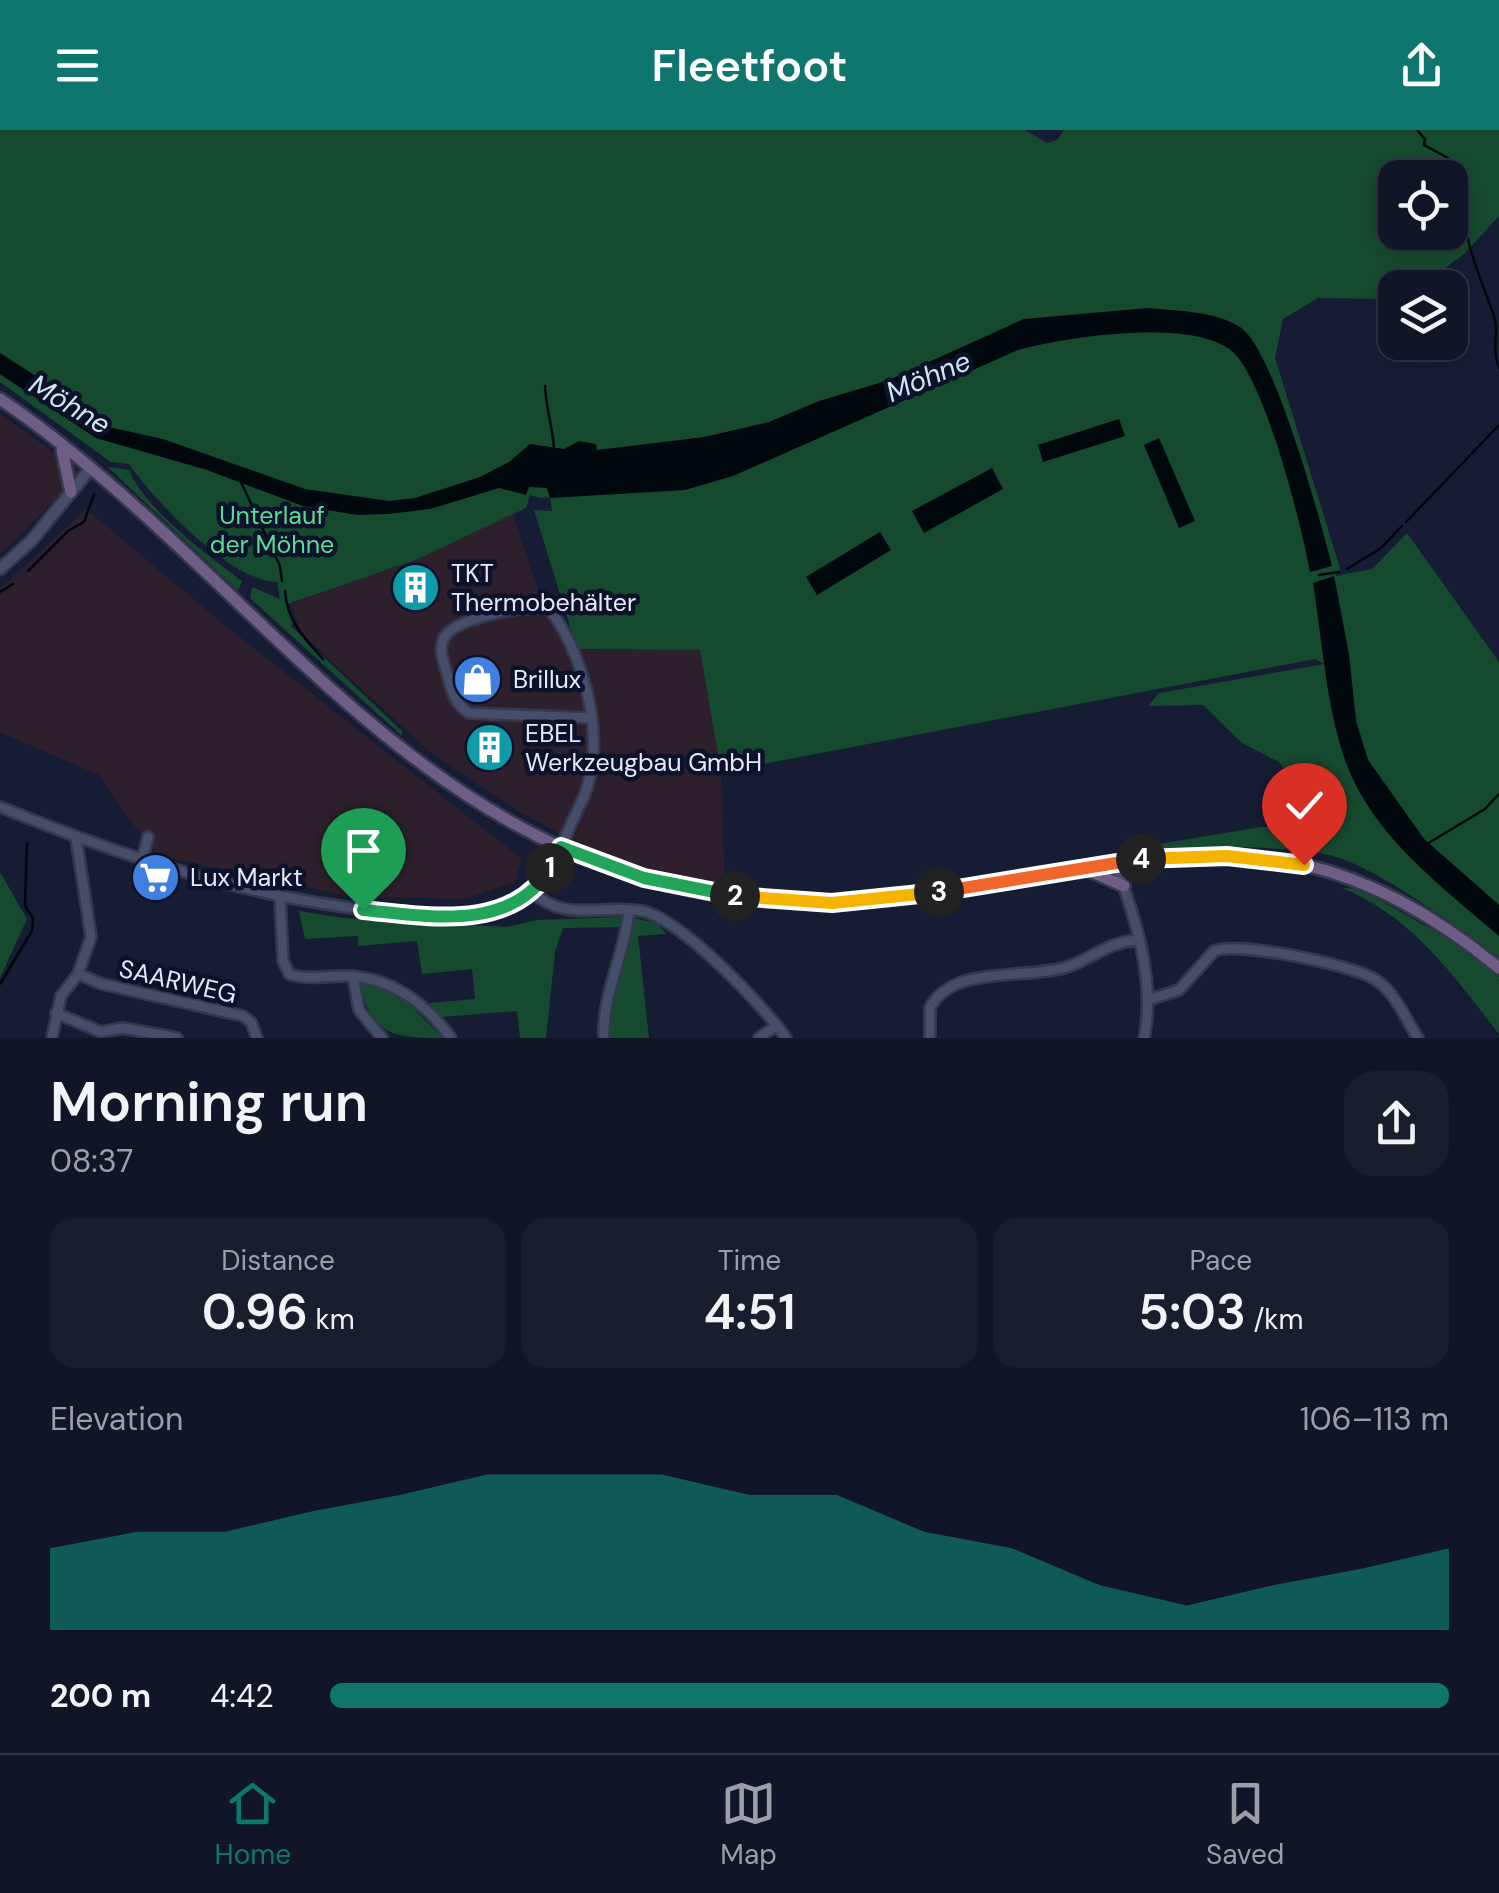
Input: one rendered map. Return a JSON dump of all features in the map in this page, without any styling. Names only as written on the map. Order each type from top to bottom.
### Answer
[{"type":"main road","points":[[0,399],[90,469],[415,755],[474,799],[561,847],[657,882],[777,902],[890,900],[1115,863],[1246,856],[1334,873],[1424,914],[1499,968]]},
{"type":"main road","points":[[61,446],[72,476],[72,492]]},
{"type":"main road","points":[[1082,868],[1124,886]]},
{"type":"street","points":[[0,569],[32,540],[90,469]]},
{"type":"street","points":[[0,807],[142,859],[280,896],[363,910],[469,914],[502,910],[532,892],[561,847],[594,768],[590,718],[576,659],[551,610],[537,604],[451,630],[441,651],[460,707],[474,715],[590,718]]},
{"type":"street","points":[[52,1038],[56,1012],[78,974],[91,926],[76,837]]},
{"type":"street","points":[[142,859],[148,838]]},
{"type":"street","points":[[1115,863],[1138,940],[1148,1000],[1144,1038]]},
{"type":"street","points":[[532,892],[563,911],[628,910],[652,914],[672,926],[786,1038]]},
{"type":"street","points":[[280,896],[282,959],[289,974],[353,976],[402,992],[426,1010],[451,1038]]},
{"type":"street","points":[[604,1038],[607,995],[624,946],[628,910]]},
{"type":"street","points":[[930,1038],[930,1008],[949,988],[1058,969],[1104,946],[1138,940]]},
{"type":"street","points":[[1148,1000],[1179,990],[1214,951],[1244,948],[1376,980],[1418,1038]]},
{"type":"street","name":"SAARWEG","points":[[78,974],[102,984],[244,1016],[252,1022],[257,1038]]},
{"type":"street","points":[[353,976],[356,1002],[382,1038]]},
{"type":"street","points":[[56,1012],[101,1035],[123,1028],[177,1038]]},
{"type":"street","points":[[759,1038],[777,1025]]},
{"type":"shaded area","points":[[0,414],[83,473],[0,554]]},
{"type":"shaded area","points":[[86,509],[227,627],[522,859],[515,882],[465,899],[347,896],[147,853],[141,835],[99,775],[0,732],[0,589]]},
{"type":"shaded area","points":[[513,514],[538,589],[577,649],[700,650],[721,772],[725,889],[683,882],[587,849],[517,810],[430,752],[302,634],[290,604],[420,558]]},
{"type":"green space","name":"Unterlauf der Möhne","points":[[0,130],[1025,130],[1047,143],[1057,140],[1064,130],[1499,130],[1499,216],[1468,250],[1468,160],[1378,160],[1378,250],[1468,250],[1443,270],[1378,270],[1378,299],[1318,298],[1283,319],[1275,358],[1340,568],[1336,576],[1372,569],[1407,533],[1499,662],[1499,905],[1424,839],[1368,760],[1356,721],[1335,581],[1344,729],[1436,881],[1499,936],[1499,960],[1392,884],[1329,855],[1254,848],[1128,849],[1261,827],[1317,828],[1319,821],[1301,806],[1296,785],[1279,762],[1242,743],[1203,705],[1148,706],[1159,693],[1325,664],[1315,659],[721,772],[700,650],[577,649],[534,510],[552,511],[550,498],[703,485],[540,498],[530,495],[526,508],[418,559],[288,604],[294,622],[291,626],[403,732],[401,735],[250,598],[252,587],[280,599],[277,582],[258,578],[216,554],[156,498],[129,464],[111,462],[0,382]]},
{"type":"green space","points":[[108,467],[129,470],[162,515],[242,581],[238,591]]},
{"type":"green space","points":[[0,872],[27,919],[0,978]]},
{"type":"green space","points":[[1342,888],[1360,889],[1458,944],[1499,977],[1499,1034],[1411,931],[1367,900]]},
{"type":"green space","points":[[299,911],[344,918],[507,927],[537,920],[622,917],[623,927],[563,928],[555,952],[546,1038],[520,1038],[517,1011],[441,1017],[429,1003],[475,999],[472,969],[422,974],[417,941],[358,946],[358,936],[305,939]]},
{"type":"green space","points":[[633,918],[657,923],[666,934],[638,936],[649,1038],[608,1038],[613,989]]},
{"type":"green space","points":[[360,981],[400,995],[443,1038],[411,1037],[387,1030],[370,1013]]},
{"type":"water","name":"Möhne","points":[[1148,308],[1219,318],[1240,327],[1253,342],[1295,438],[1332,566],[1310,572],[1281,458],[1247,371],[1235,354],[1217,342],[1193,336],[1130,333],[1018,350],[733,476],[685,490],[550,498],[547,488],[529,487],[526,495],[499,488],[430,509],[357,515],[303,506],[207,470],[96,438],[0,374],[0,353],[92,412],[104,426],[163,439],[305,489],[389,501],[415,498],[480,477],[509,462],[530,444],[564,449],[579,441],[596,444],[597,450],[704,437],[769,422],[819,401],[889,380],[1024,319]]},
{"type":"water","points":[[1119,419],[1125,436],[1043,462],[1038,445]]},
{"type":"water","points":[[1159,438],[1195,521],[1179,528],[1144,445]]},
{"type":"water","points":[[992,468],[1003,489],[924,533],[912,511]]},
{"type":"water","points":[[880,532],[891,550],[817,595],[806,577]]},
{"type":"water","points":[[1334,576],[1356,721],[1368,760],[1424,839],[1499,905],[1499,936],[1409,856],[1355,784],[1333,715],[1313,583]]},
{"type":"waterway","points":[[1417,130],[1425,139],[1424,145],[1447,160]]},
{"type":"waterway","points":[[1468,237],[1495,320],[1499,368]]},
{"type":"waterway","points":[[545,386],[554,447]]},
{"type":"waterway","points":[[1406,522],[1499,425]]},
{"type":"waterway","points":[[241,482],[280,566],[282,581]]},
{"type":"waterway","points":[[28,571],[68,531],[84,522],[94,494]]},
{"type":"waterway","points":[[1347,569],[1381,548],[1402,526]]},
{"type":"waterway","points":[[1319,575],[1339,572]]},
{"type":"waterway","points":[[0,592],[13,584]]},
{"type":"waterway","points":[[285,591],[293,620],[323,659]]},
{"type":"waterway","points":[[1427,844],[1485,809],[1499,794]]},
{"type":"waterway","points":[[0,984],[32,931],[33,918],[25,906],[27,843]]},
{"type":"place","name":"TKT Thermobehälter","points":[[416,587]]},
{"type":"place","name":"Brillux","points":[[478,679]]},
{"type":"place","name":"EBEL Werkzeugbau GmbH","points":[[490,747]]},
{"type":"place","name":"Lux Markt","points":[[155,877]]},
{"type":"route","points":[[363,910],[452,915],[502,910],[532,892],[561,847],[600,864],[670,885],[777,902],[890,900],[1115,863],[1188,856],[1246,856],[1304,865]]}]
